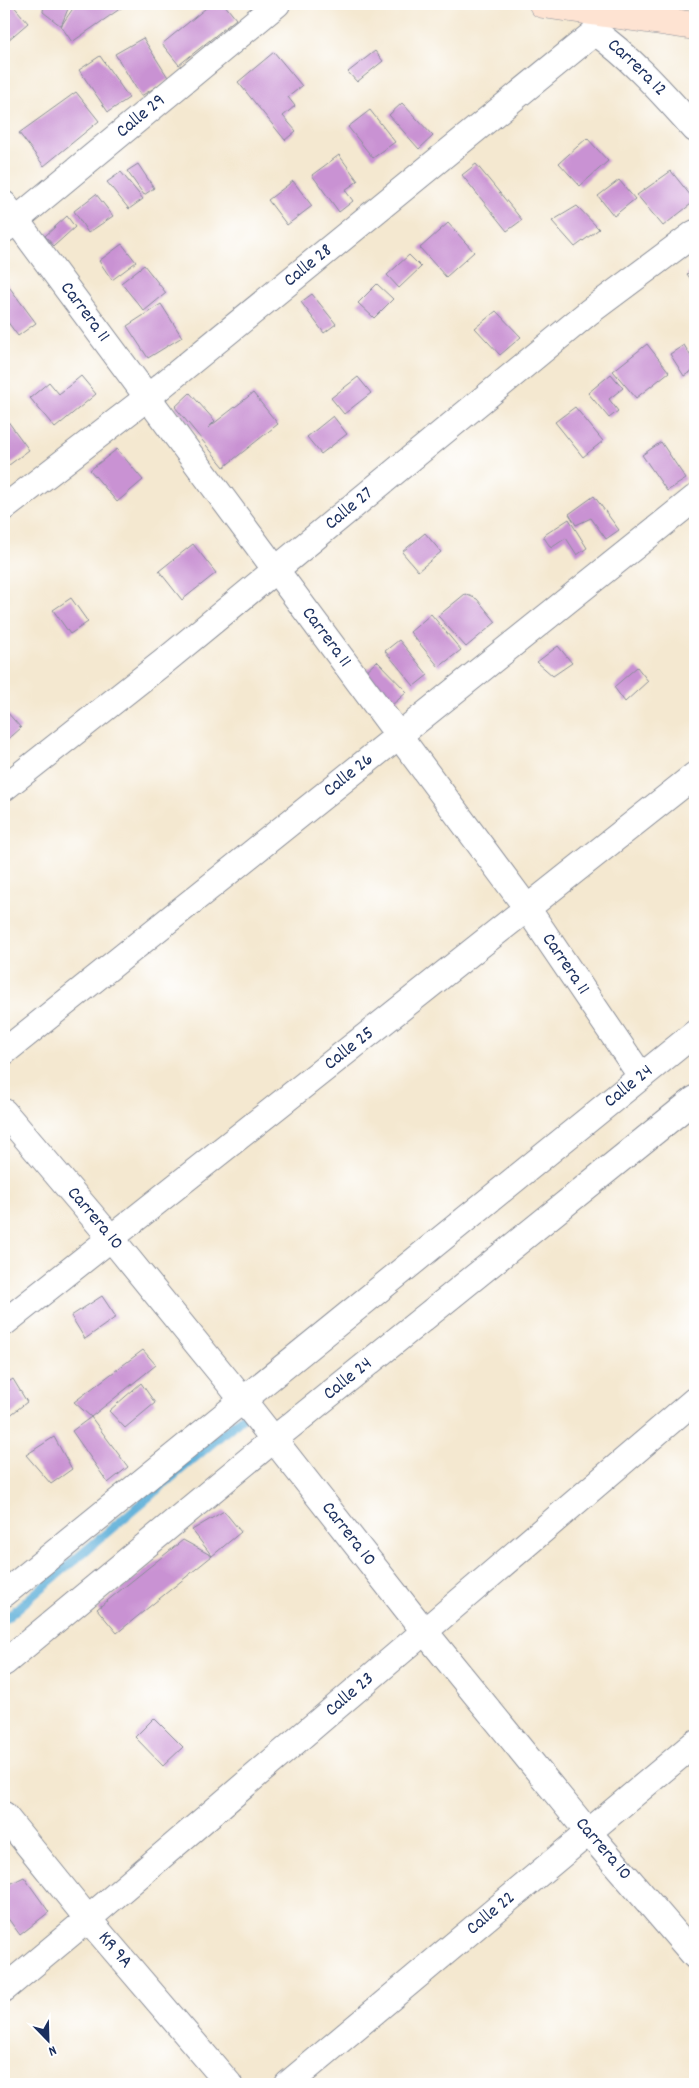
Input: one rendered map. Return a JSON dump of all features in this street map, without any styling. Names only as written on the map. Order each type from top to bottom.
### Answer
[{"type":"street","name":"Calle 29","points":[[8,218],[277,4]]},
{"type":"street","points":[[542,4],[597,23],[649,10],[695,26]]},
{"type":"street","name":"Carrera 12","points":[[597,23],[695,129]]},
{"type":"street","name":"Calle 28","points":[[4,508],[148,397],[597,23]]},
{"type":"street","name":"Carrera 11","points":[[8,218],[148,397],[527,908],[640,1076]]},
{"type":"street","name":"Calle 27","points":[[4,788],[275,570],[589,312],[695,234]]},
{"type":"street","name":"Calle 26","points":[[4,1052],[695,498]]},
{"type":"street","name":"Calle 25","points":[[4,1323],[695,775]]},
{"type":"street","name":"Calle 24","points":[[4,1594],[245,1402],[640,1076],[695,1033]]},
{"type":"street","name":"Calle 24","points":[[4,1663],[271,1437],[692,1108]]},
{"type":"street","name":"Carrera 10","points":[[4,1112],[111,1238],[245,1402],[425,1632],[588,1832],[695,1956]]},
{"type":"street","name":"Calle 23","points":[[4,1989],[695,1400]]},
{"type":"street","name":"Calle 22","points":[[288,2084],[695,1743]]},
{"type":"street","name":"KR 9A","points":[[4,1815],[88,1919],[229,2084]]},
{"type":"building","points":[[4,4],[12,4],[28,23],[7,41],[4,36]]},
{"type":"building","points":[[44,4],[70,4],[61,26],[43,12]]},
{"type":"building","points":[[76,4],[120,4],[124,6],[72,42],[61,26]]},
{"type":"building","points":[[211,4],[224,4],[236,19],[179,65],[162,44]]},
{"type":"building","points":[[143,38],[169,79],[141,96],[115,54]]},
{"type":"building","points":[[375,51],[383,61],[357,82],[348,72]]},
{"type":"building","points":[[274,52],[302,86],[288,97],[295,106],[283,116],[296,131],[285,140],[238,82]]},
{"type":"building","points":[[100,56],[129,98],[108,112],[79,70]]},
{"type":"building","points":[[76,92],[99,121],[44,166],[19,133]]},
{"type":"building","points":[[402,103],[433,136],[419,149],[389,115]]},
{"type":"building","points":[[370,110],[395,142],[373,158],[348,127]]},
{"type":"building","points":[[587,138],[608,161],[580,186],[559,163]]},
{"type":"building","points":[[339,155],[358,181],[345,190],[353,201],[339,212],[312,175]]},
{"type":"building","points":[[138,164],[154,188],[144,195],[127,171]]},
{"type":"building","points":[[476,164],[522,220],[507,231],[462,175]]},
{"type":"building","points":[[671,171],[695,201],[663,226],[637,195]]},
{"type":"building","points":[[121,172],[143,199],[129,209],[107,182]]},
{"type":"building","points":[[619,180],[635,199],[614,216],[598,196]]},
{"type":"building","points":[[293,181],[312,206],[287,225],[268,200]]},
{"type":"building","points":[[96,194],[113,216],[88,233],[74,211]]},
{"type":"building","points":[[577,206],[599,229],[575,247],[552,221]]},
{"type":"building","points":[[67,216],[75,227],[54,246],[45,236]]},
{"type":"building","points":[[448,223],[474,252],[446,277],[420,248]]},
{"type":"building","points":[[122,244],[136,262],[112,280],[99,261]]},
{"type":"building","points":[[409,255],[421,267],[399,288],[387,275]]},
{"type":"building","points":[[144,265],[166,293],[144,311],[121,283]]},
{"type":"building","points":[[695,268],[695,285],[687,274]]},
{"type":"building","points":[[4,280],[36,323],[18,336],[4,317]]},
{"type":"building","points":[[377,284],[393,299],[374,318],[358,303]]},
{"type":"building","points":[[312,294],[336,324],[324,333],[301,302]]},
{"type":"building","points":[[161,304],[182,337],[148,358],[127,326]]},
{"type":"building","points":[[496,311],[521,337],[500,355],[475,328]]},
{"type":"building","points":[[647,344],[669,372],[636,398],[613,371]]},
{"type":"building","points":[[684,345],[695,363],[695,369],[684,376],[670,354]]},
{"type":"building","points":[[611,374],[623,388],[609,399],[618,411],[609,418],[588,393]]},
{"type":"building","points":[[81,376],[96,394],[55,428],[30,398],[49,382],[59,394]]},
{"type":"building","points":[[358,377],[371,393],[344,414],[331,398]]},
{"type":"building","points":[[190,393],[215,421],[208,428],[253,393],[278,424],[224,467],[175,407]]},
{"type":"building","points":[[575,407],[603,441],[583,457],[555,422]]},
{"type":"building","points":[[4,416],[29,450],[9,465],[4,458]]},
{"type":"building","points":[[333,416],[347,434],[321,454],[307,437]]},
{"type":"building","points":[[661,442],[686,479],[667,491],[642,455]]},
{"type":"building","points":[[117,449],[143,480],[117,502],[90,470]]},
{"type":"building","points":[[594,496],[619,530],[606,539],[591,518],[576,525],[569,514]]},
{"type":"building","points":[[569,519],[587,548],[577,555],[566,538],[551,548],[543,536]]},
{"type":"building","points":[[425,533],[441,552],[418,571],[402,552]]},
{"type":"building","points":[[193,544],[216,573],[182,600],[159,571]]},
{"type":"building","points":[[465,594],[477,599],[496,622],[466,647],[438,616]]},
{"type":"building","points":[[71,598],[88,622],[70,634],[53,610]]},
{"type":"building","points":[[431,614],[461,650],[439,667],[410,632]]},
{"type":"building","points":[[399,640],[428,675],[414,686],[385,651]]},
{"type":"building","points":[[558,646],[572,663],[553,676],[537,662]]},
{"type":"building","points":[[377,661],[407,692],[392,705],[363,674]]},
{"type":"building","points":[[637,667],[648,681],[625,702],[614,687]]},
{"type":"building","points":[[6,711],[21,728],[4,743],[4,713]]},
{"type":"building","points":[[102,1296],[116,1317],[85,1339],[71,1316]]},
{"type":"building","points":[[143,1350],[156,1365],[91,1417],[74,1402]]},
{"type":"building","points":[[13,1379],[27,1402],[4,1420],[4,1385]]},
{"type":"building","points":[[141,1383],[155,1403],[125,1428],[109,1411]]},
{"type":"building","points":[[91,1417],[128,1467],[108,1483],[72,1431]]},
{"type":"building","points":[[54,1437],[72,1469],[51,1484],[26,1455]]},
{"type":"building","points":[[224,1511],[241,1532],[212,1556],[192,1530]]},
{"type":"building","points":[[183,1540],[212,1556],[117,1633],[97,1609]]},
{"type":"building","points":[[154,1718],[183,1747],[163,1766],[135,1737]]},
{"type":"building","points":[[24,1877],[49,1912],[20,1935],[4,1913],[4,1887]]},
{"type":"waterway","points":[[4,1620],[250,1411]]}]
